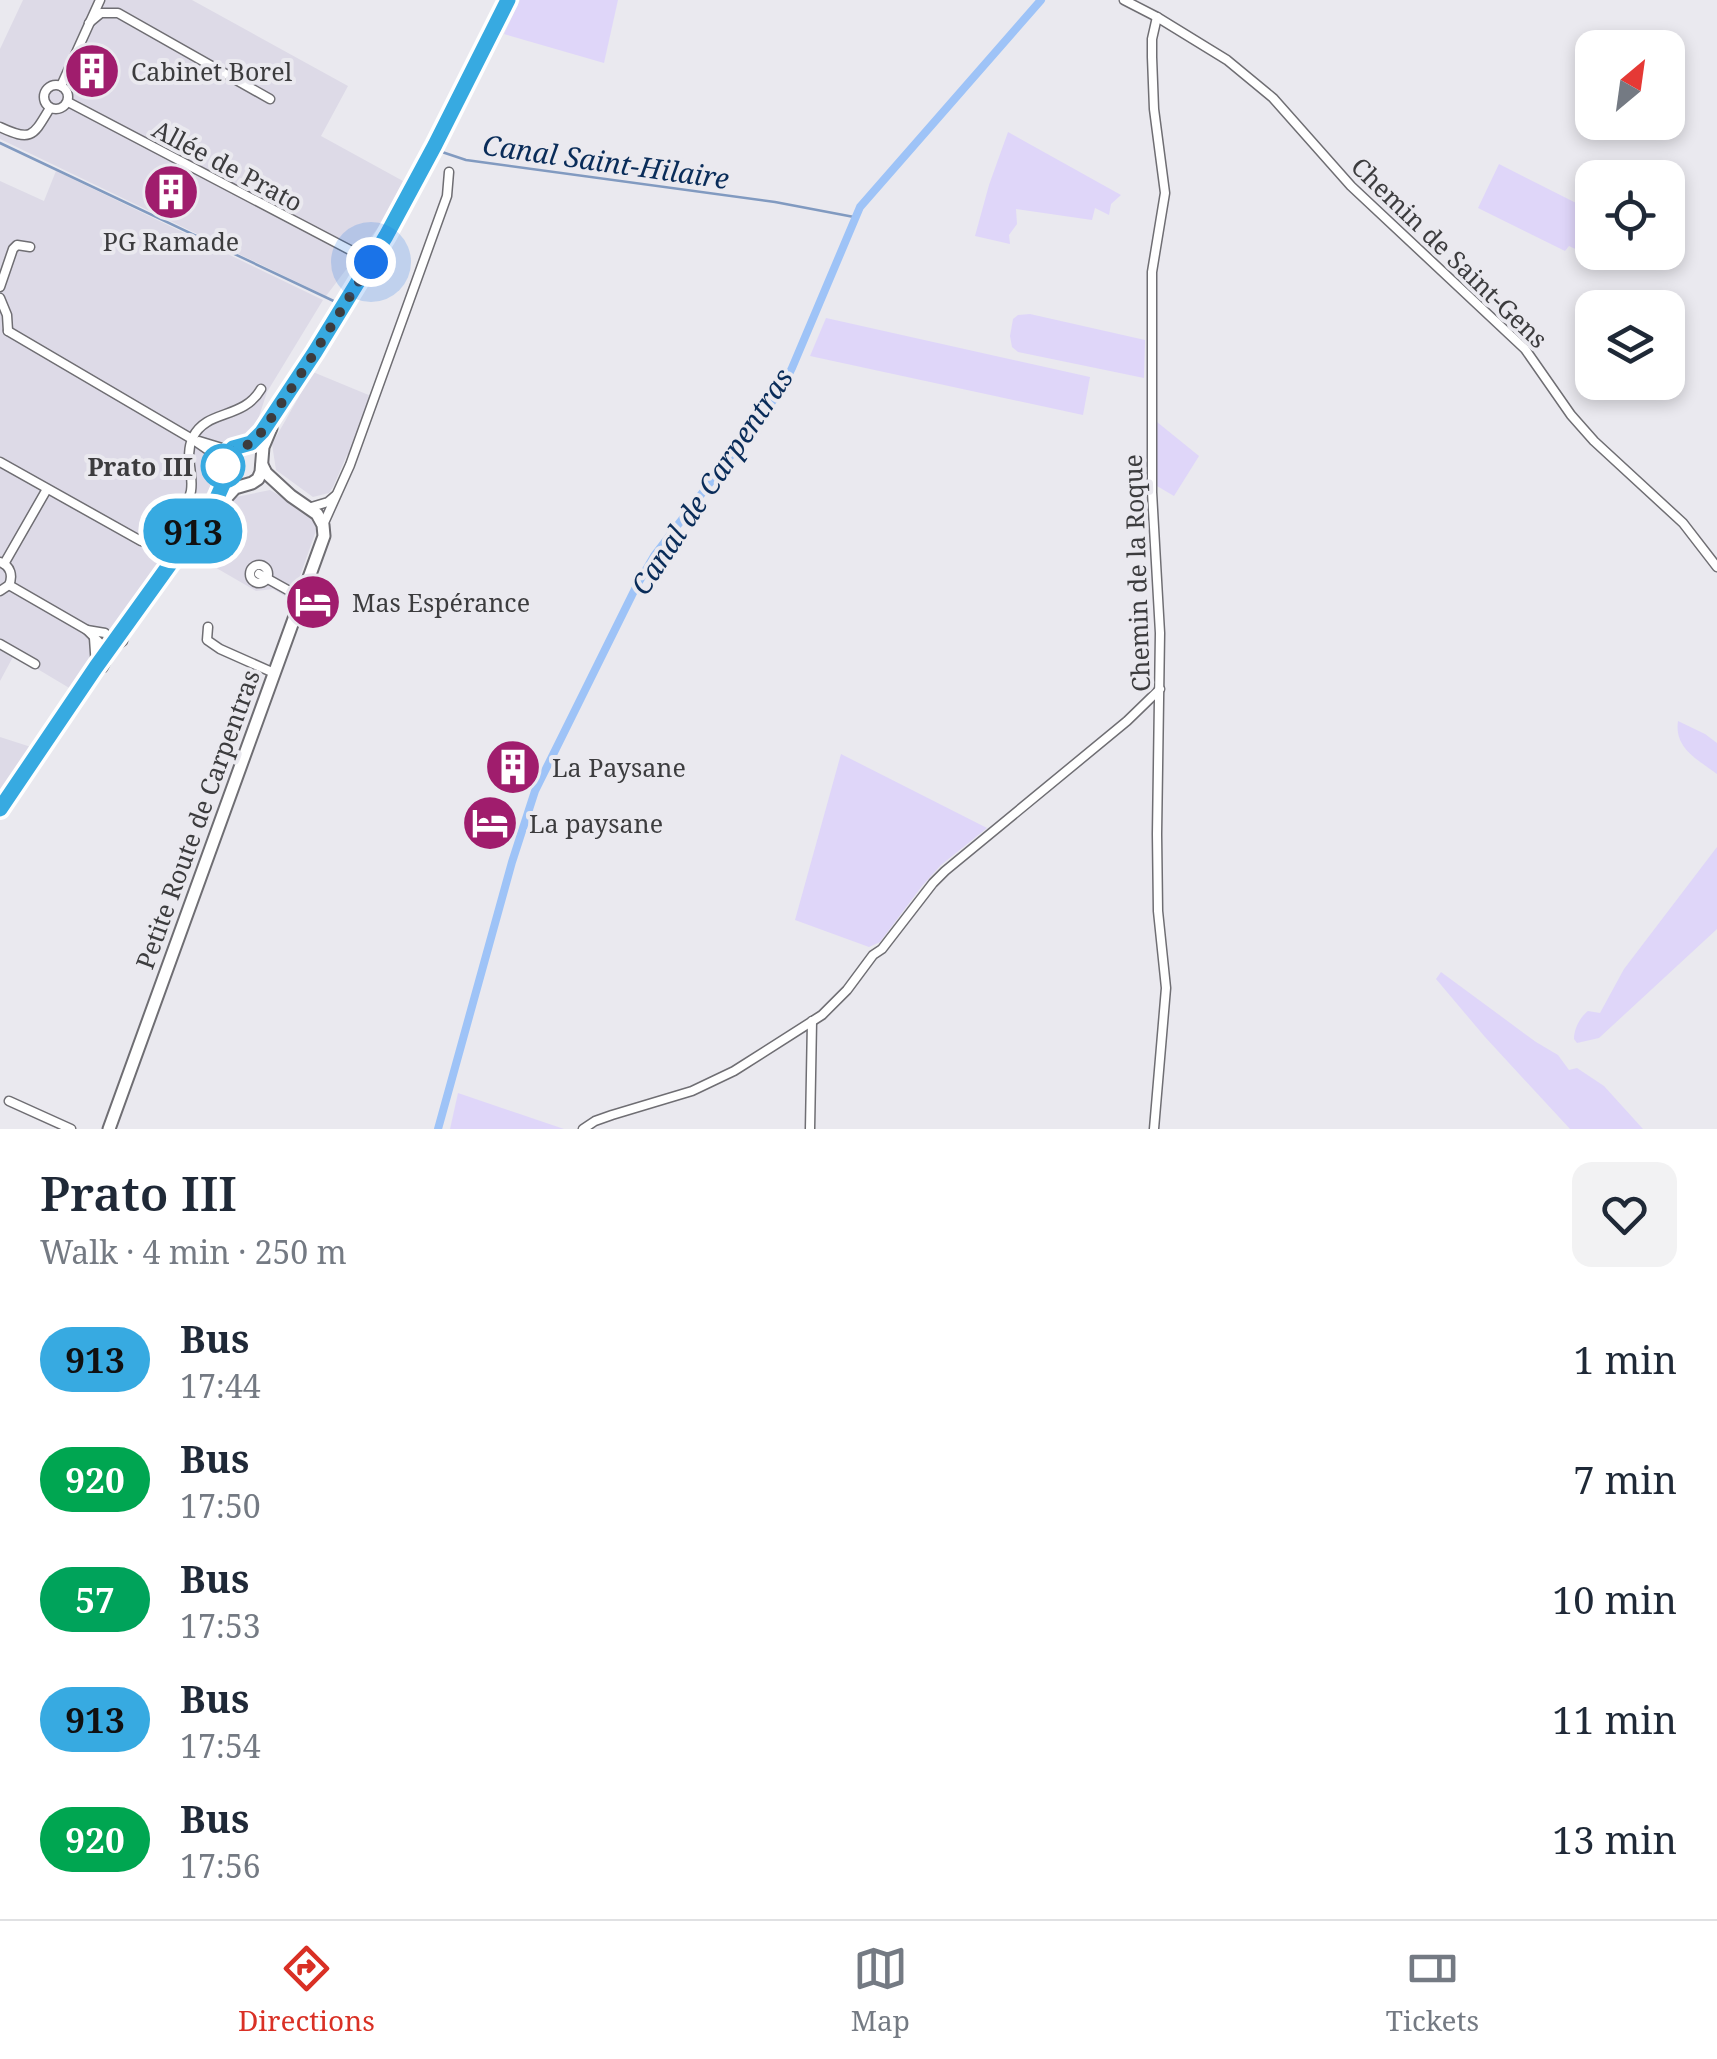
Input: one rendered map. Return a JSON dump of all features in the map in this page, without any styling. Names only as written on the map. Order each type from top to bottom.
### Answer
[{"type":"main road","points":[[0,808],[216,500],[224,459],[262,432],[301,375],[371,262],[508,0]]},
{"type":"main road","points":[[113,643],[221,502],[261,472],[267,436],[301,375]]},
{"type":"main road","points":[[239,448],[257,452],[266,472],[317,514],[323,524]]},
{"type":"main road","points":[[224,471],[229,480],[265,486],[291,496]]},
{"type":"main road","name":"Petite Route de Carpentras","points":[[108,1129],[302,598],[324,536],[323,524]]},
{"type":"street","points":[[61,86],[100,0]]},
{"type":"street","name":"Chemin de Saint-Gens","points":[[1124,0],[1226,60],[1274,98],[1351,186],[1525,348],[1582,428],[1683,523],[1717,567]]},
{"type":"street","points":[[90,23],[101,13],[118,13],[270,99]]},
{"type":"street","name":"Chemin de la Roque","points":[[1154,1129],[1166,988],[1156,834],[1160,633],[1152,492],[1152,272],[1164,193],[1153,92],[1152,38],[1157,16]]},
{"type":"street","points":[[51,86],[61,86],[68,92],[68,102],[60,109],[50,108],[44,94],[51,86]]},
{"type":"street","name":"Allée de Prato","points":[[68,102],[371,262]]},
{"type":"street","points":[[0,127],[28,136],[36,132],[50,108]]},
{"type":"street","name":"Petite Route de Carpentras","points":[[323,524],[339,493],[447,196],[449,172]]},
{"type":"street","points":[[0,287],[12,249],[17,244],[30,247]]},
{"type":"street","points":[[0,298],[7,315],[4,333],[192,438],[211,452],[224,471]]},
{"type":"street","points":[[0,462],[141,541],[158,543],[190,496],[188,456],[192,438],[211,420],[243,409],[261,388]]},
{"type":"street","points":[[192,438],[222,448],[239,448]]},
{"type":"street","points":[[47,489],[2,563],[10,571],[4,588],[113,643]]},
{"type":"street","points":[[308,508],[328,502],[339,493]]},
{"type":"street","points":[[263,576],[302,598]]},
{"type":"street","points":[[208,627],[207,640],[220,649],[274,672]]},
{"type":"street","points":[[86,630],[94,638],[113,643]]},
{"type":"street","points":[[94,638],[99,668]]},
{"type":"street","points":[[0,644],[34,664]]},
{"type":"street","points":[[583,1129],[612,1115],[692,1092],[734,1071],[812,1022],[847,990],[873,954],[882,950],[945,870],[1127,721],[1160,689]]},
{"type":"street","points":[[810,1129],[812,1022]]},
{"type":"street","points":[[8,1100],[71,1129]]},
{"type":"shaded area","points":[[23,0],[192,0],[348,86],[321,136],[403,181],[383,221],[326,296],[0,139],[0,49]]},
{"type":"shaded area","points":[[520,0],[618,0],[604,63],[504,34]]},
{"type":"shaded area","points":[[1008,132],[1121,195],[1111,204],[1109,215],[1095,208],[1092,220],[1016,209],[1017,224],[1009,235],[1010,244],[975,236]]},
{"type":"shaded area","points":[[1499,164],[1575,202],[1575,249],[1569,246],[1565,251],[1478,208]]},
{"type":"shaded area","points":[[56,171],[323,300],[267,392],[252,438],[221,442],[210,458],[218,484],[139,601],[71,689],[14,655],[0,681],[0,181],[44,201]]},
{"type":"shaded area","points":[[1030,314],[1145,340],[1144,378],[1018,352],[1012,347],[1010,336],[1013,319]]},
{"type":"shaded area","points":[[826,318],[1090,377],[1083,415],[810,356]]},
{"type":"shaded area","points":[[313,372],[371,396],[333,487],[329,493],[313,497],[276,470],[272,444]]},
{"type":"shaded area","points":[[1157,422],[1199,456],[1174,496],[1157,486],[1155,479]]},
{"type":"shaded area","points":[[270,490],[313,515],[317,528],[290,604],[288,598],[273,589],[256,591],[194,555],[236,497]]},
{"type":"shaded area","points":[[1678,721],[1717,743],[1717,774],[1683,746]]},
{"type":"shaded area","points":[[0,737],[31,747],[0,790]]},
{"type":"shaded area","points":[[841,754],[987,828],[941,865],[880,942],[869,947],[795,920]]},
{"type":"shaded area","points":[[1717,847],[1717,929],[1599,1038],[1577,1043],[1575,1031],[1582,1016],[1588,1011],[1600,1013],[1624,969]]},
{"type":"shaded area","points":[[1441,972],[1558,1055],[1569,1070],[1577,1068],[1604,1086],[1643,1129],[1570,1129],[1436,979]]},
{"type":"shaded area","points":[[458,1093],[564,1129],[450,1129]]},
{"type":"waterway","name":"Canal de Carpentras","points":[[438,1129],[535,791],[636,587],[654,556],[781,390],[860,207],[1041,0]]},
{"type":"waterway","name":"Canal Saint-Hilaire","points":[[0,143],[340,304]]},
{"type":"waterway","name":"Canal Saint-Hilaire","points":[[436,150],[466,160],[775,202],[854,217]]},
{"type":"bus line","name":"913","points":[[0,809],[216,500],[224,482],[222,466],[228,453],[251,443],[262,432],[330,329],[416,181],[508,0]]},
{"type":"place","name":"Cabinet Borel","points":[[92,71]]},
{"type":"place","name":"PG Ramade","points":[[171,192]]},
{"type":"place","name":"Prato III","points":[[223,466]]},
{"type":"place","name":"Mas Espérance","points":[[313,602]]},
{"type":"place","name":"La Paysane","points":[[513,767]]},
{"type":"place","name":"La paysane","points":[[490,823]]},
{"type":"route","points":[[223,466],[233,448],[251,443],[262,432],[371,262]]}]
